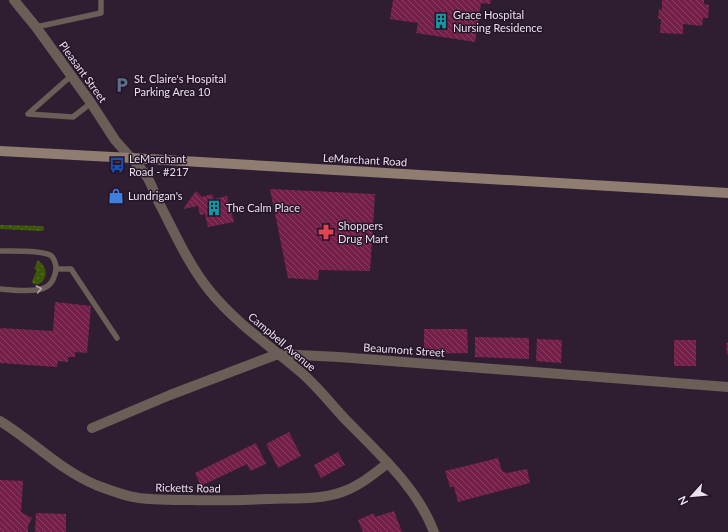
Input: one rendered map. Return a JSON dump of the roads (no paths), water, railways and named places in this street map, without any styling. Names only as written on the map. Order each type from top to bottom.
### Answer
[{"type":"main road","name":"LeMarchant Road","points":[[0,151],[728,193]]},
{"type":"street","name":"Pleasant Street","points":[[14,0],[36,27],[91,103],[115,140],[131,158]]},
{"type":"street","name":"Campbell Avenue","points":[[131,158],[146,175],[184,251],[209,290],[247,329],[298,370],[388,463],[409,487],[434,532]]},
{"type":"street","name":"Beaumont Street","points":[[92,428],[170,395],[278,354],[360,358],[728,387]]},
{"type":"street","name":"Ricketts Road","points":[[0,421],[51,459],[77,476],[112,491],[137,498],[163,500],[239,500],[296,498],[328,495],[342,492],[355,486],[388,463]]},
{"type":"lane","points":[[36,27],[101,13],[101,0]]},
{"type":"lane","points":[[71,76],[28,114],[73,116],[91,103]]},
{"type":"lane","points":[[0,251],[42,252],[51,256],[56,263],[53,280],[46,288],[36,291],[0,289]]},
{"type":"lane","points":[[56,269],[71,269],[116,338]]},
{"type":"place","name":"Grace Hospital Nursing Residence","points":[[441,21]]},
{"type":"place","name":"St. Claire's Hospital Parking Area 10","points":[[122,85]]},
{"type":"place","name":"LeMarchant Road - #217","points":[[117,165]]},
{"type":"place","name":"Lundrigan's","points":[[116,196]]},
{"type":"place","name":"The Calm Place","points":[[214,208]]},
{"type":"place","name":"Shoppers Drug Mart","points":[[326,232]]}]
